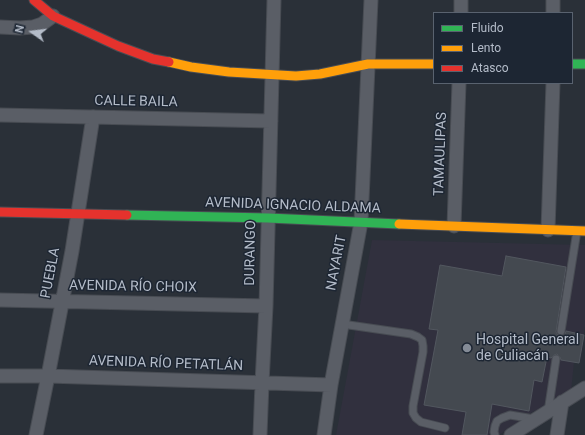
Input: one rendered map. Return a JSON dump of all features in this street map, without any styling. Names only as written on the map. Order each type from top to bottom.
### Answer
[{"type":"main road","points":[[34,0],[53,16],[118,46],[153,59],[191,67],[272,76],[296,76],[320,74],[368,64],[433,64]]},
{"type":"main road","points":[[573,64],[585,64]]},
{"type":"main road","name":"AVENIDA IGNACIO ALDAMA","points":[[0,212],[268,218],[581,231]]},
{"type":"street","name":"DURANGO","points":[[260,435],[266,306],[274,0]]},
{"type":"street","name":"NAYARIT","points":[[324,435],[331,384],[361,222],[371,0]]},
{"type":"street","points":[[461,0],[461,12]]},
{"type":"street","points":[[553,0],[553,12]]},
{"type":"street","points":[[0,27],[33,27],[42,24],[53,16]]},
{"type":"street","name":"TAMAULIPAS","points":[[454,226],[459,84]]},
{"type":"street","points":[[548,230],[552,84]]},
{"type":"street","name":"CALLE BAILA","points":[[0,115],[271,121]]},
{"type":"street","name":"PUEBLA","points":[[36,435],[78,214],[93,117]]},
{"type":"street","name":"AVENIDA RÍO CHOIX","points":[[0,300],[266,306]]},
{"type":"street","name":"AVENIDA RÍO PETATLÁN","points":[[0,376],[331,384]]},
{"type":"street","points":[[511,435],[585,388]]},
{"type":"street","points":[[557,435],[562,402]]},
{"type":"lane","points":[[561,330],[581,231]]},
{"type":"lane","points":[[342,324],[411,334],[422,340],[423,352],[413,413],[421,422],[445,428]]},
{"type":"lane","points":[[548,412],[556,359]]},
{"type":"lane","points":[[495,435],[495,426],[502,418],[510,415],[535,420]]},
{"type":"shaded area","name":"Hospital General de Culiacán","points":[[372,240],[585,245],[585,327],[579,363],[574,362],[571,392],[542,410],[534,411],[499,435],[336,435]]},
{"type":"building","points":[[506,256],[566,267],[556,332],[561,336],[565,334],[566,331],[584,335],[579,363],[561,360],[557,354],[551,358],[547,357],[542,382],[534,380],[529,411],[492,404],[487,435],[462,435],[466,412],[424,405],[438,330],[429,329],[440,265],[502,276]]},
{"type":"traffic: fast","points":[[573,64],[585,64]]},
{"type":"traffic: fast","points":[[127,215],[268,218],[399,224]]},
{"type":"traffic: slow","points":[[169,62],[191,67],[229,72],[296,76],[320,74],[368,64],[433,64]]},
{"type":"traffic: slow","points":[[399,224],[585,231]]},
{"type":"traffic: jam","points":[[34,0],[53,16],[118,46],[153,59],[169,62]]},
{"type":"traffic: jam","points":[[0,212],[127,215]]},
{"type":"place","name":"Hospital General de Culiacán","points":[[467,348]]}]
